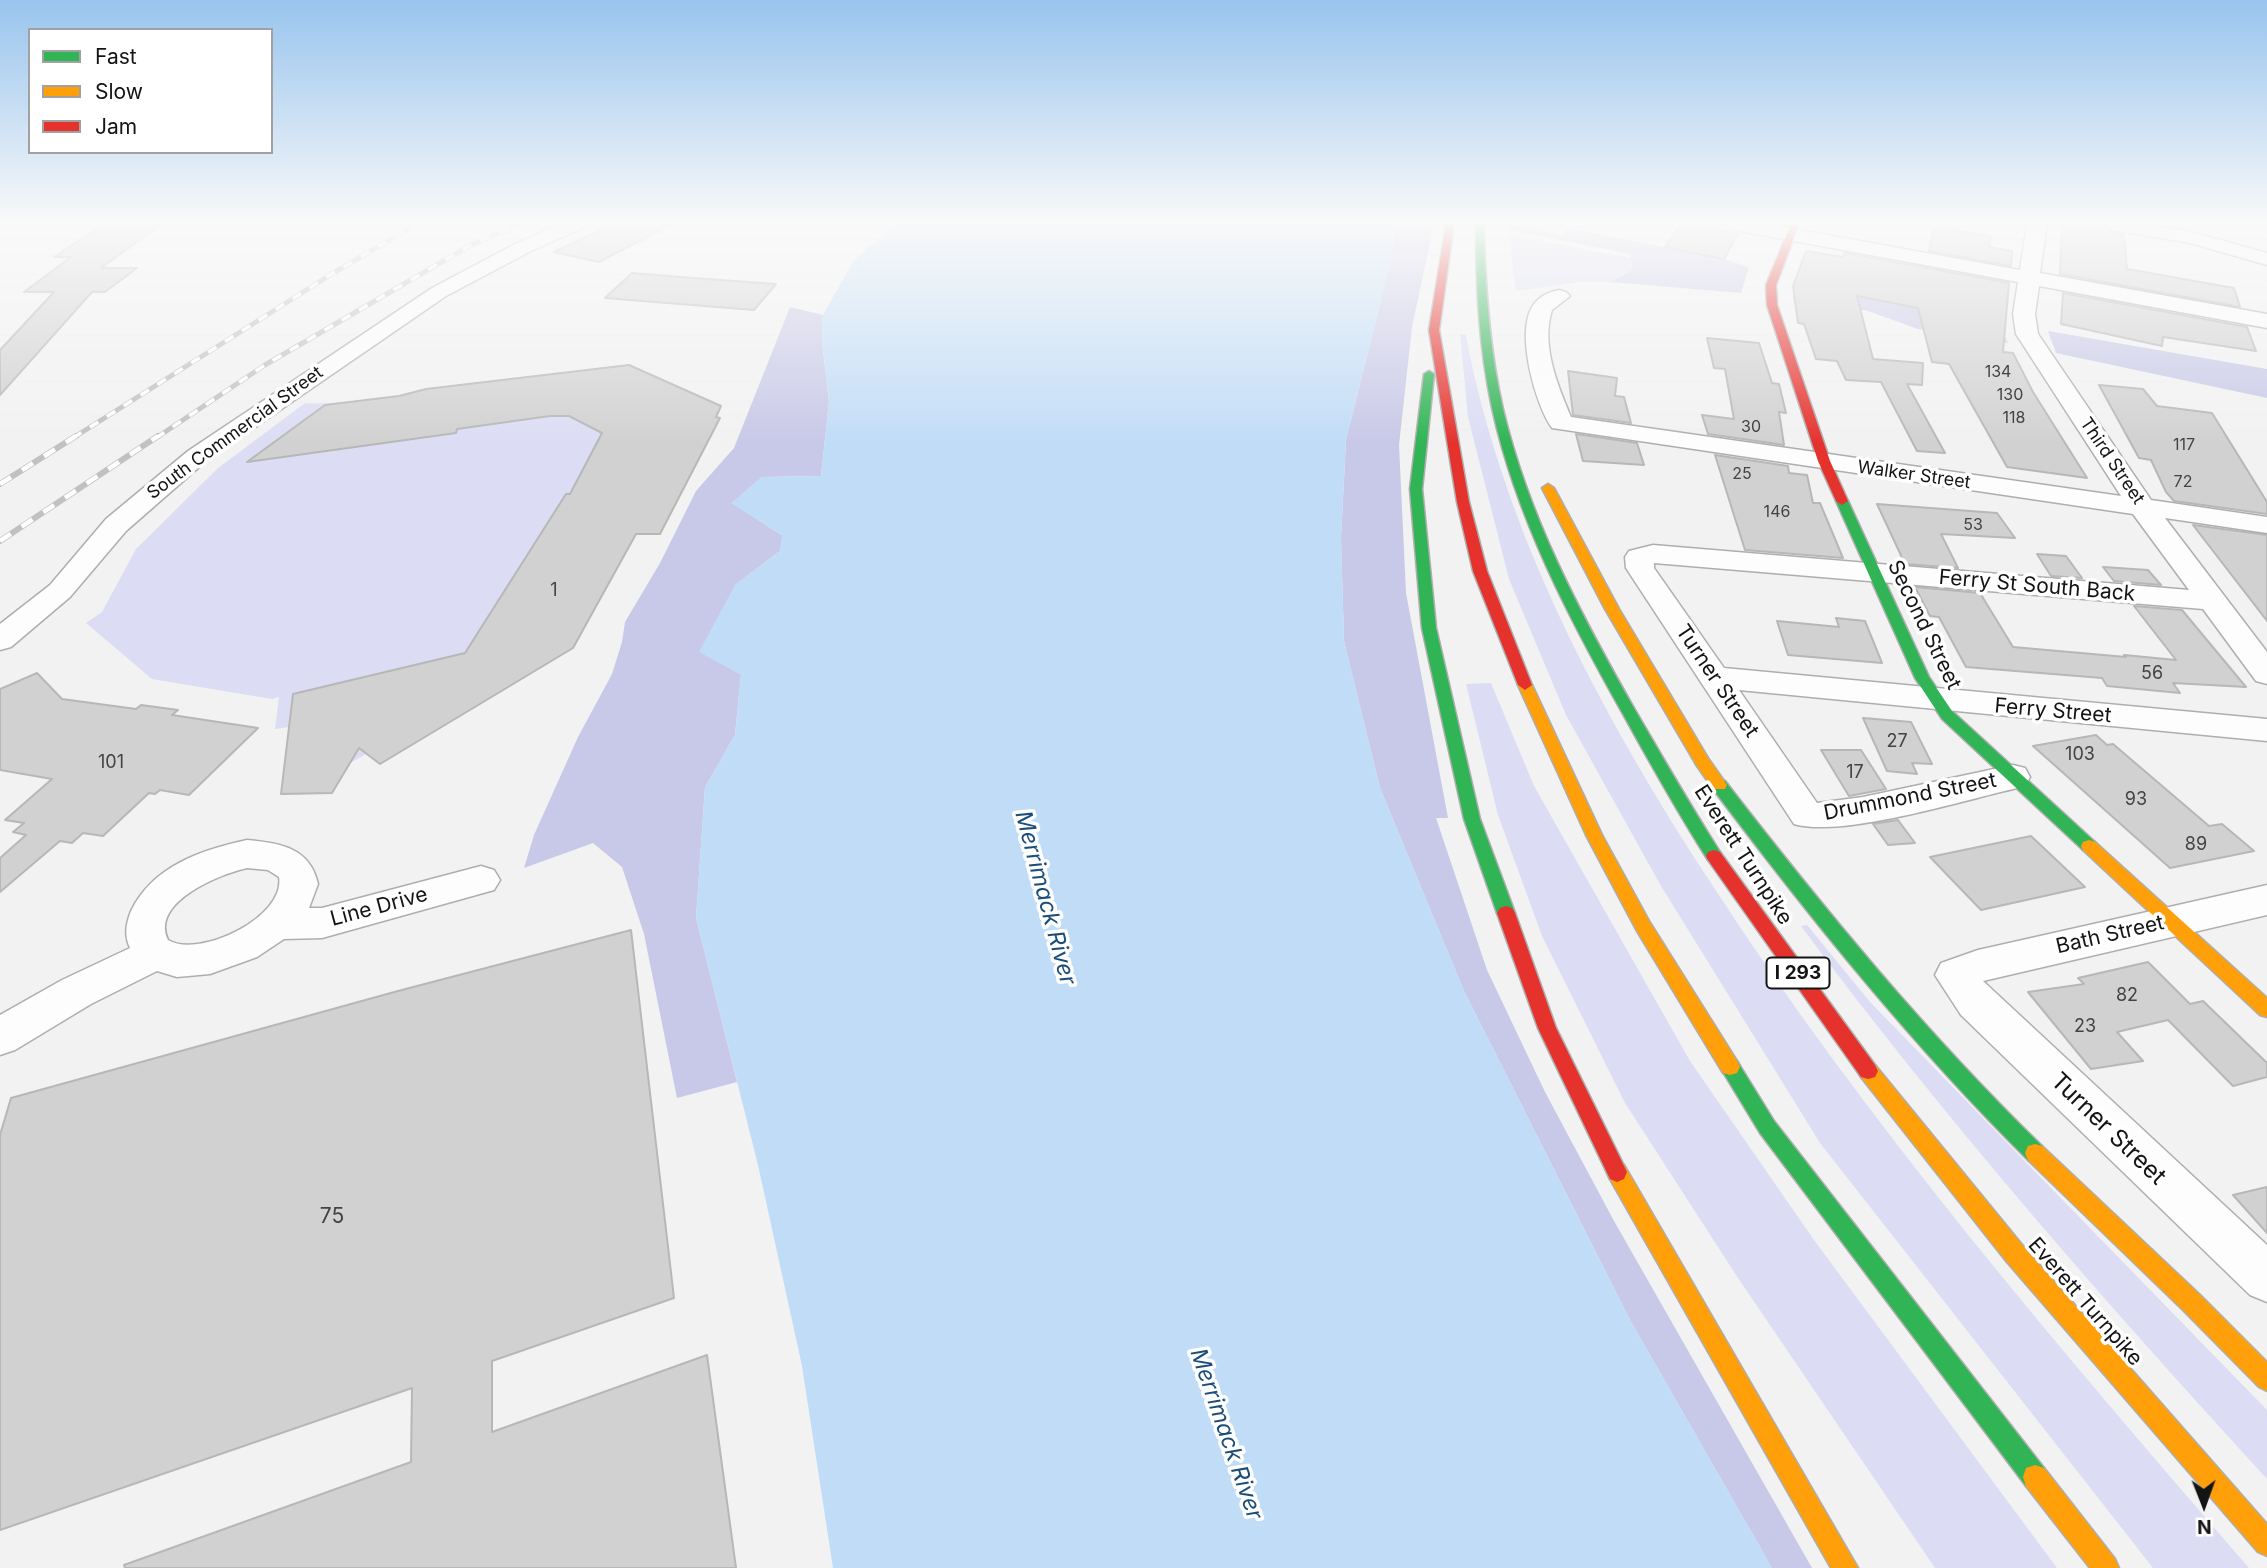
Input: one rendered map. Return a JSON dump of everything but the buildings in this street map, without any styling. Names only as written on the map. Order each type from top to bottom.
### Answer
[{"type":"main road","points":[[1439,297],[1416,489],[1429,628],[1472,819],[1547,1028],[1613,1166],[1845,1568]]},
{"type":"main road","name":"Everett Turnpike","points":[[1479,297],[1479,315],[1502,429],[1566,597],[1632,716],[1721,866],[1932,1153],[2058,1304],[2267,1543]]},
{"type":"main road","name":"Second Street","points":[[1771,297],[1824,461],[1922,678],[1935,700],[1947,715],[2013,777],[2267,1009]]},
{"type":"main road","points":[[1479,315],[1514,402]]},
{"type":"main road","points":[[1434,330],[1463,502],[1480,571],[1513,658],[1566,775],[1643,926],[1768,1127],[1975,1401],[2106,1568]]},
{"type":"main road","points":[[1544,478],[1553,503],[1702,762],[1799,890],[1873,982],[1997,1116],[2191,1302],[2267,1379]]},
{"type":"street","name":"South Commercial Street","points":[[0,640],[60,591],[116,526],[187,464],[374,334],[432,297]]},
{"type":"street","name":"Walker Street","points":[[1557,297],[1541,309],[1538,351],[1561,423],[2267,524]]},
{"type":"street","name":"Third Street","points":[[2026,297],[2024,314],[2027,334],[2143,508],[2267,674]]},
{"type":"street","points":[[2135,297],[2267,321]]},
{"type":"street","name":"Ferry St South Back","points":[[1653,554],[2212,601]]},
{"type":"street","name":"Turner Street","points":[[1653,554],[1639,557],[1640,568],[1807,815]]},
{"type":"street","name":"Ferry Street","points":[[1714,677],[2267,730]]},
{"type":"street","name":"Drummond Street","points":[[1807,815],[1824,816],[1863,810],[2013,777]]},
{"type":"street","points":[[267,854],[283,858],[295,867],[300,879],[298,893],[290,909],[276,924],[257,939],[213,957],[191,961],[171,960],[156,954],[146,943],[144,928],[150,911],[163,894],[182,879],[225,859],[267,854]]},
{"type":"street","name":"Line Drive","points":[[276,924],[322,923],[481,880]]},
{"type":"street","name":"Bath Street","points":[[1955,975],[1978,965],[2267,900]]},
{"type":"street","points":[[0,1037],[34,1013],[97,979],[156,954]]},
{"type":"street","name":"Turner Street","points":[[1955,975],[1976,1003],[2267,1278]]},
{"type":"shaded area","points":[[1382,297],[1418,297],[1412,327],[1399,445],[1406,593],[1448,818],[1436,818],[1487,970],[1545,1092],[1614,1221],[1812,1568],[1772,1568],[1630,1320],[1464,991],[1380,788],[1344,641],[1341,538],[1346,440]]},
{"type":"shaded area","points":[[1793,297],[1869,297],[1998,322],[2008,343],[1918,329],[1868,311],[1793,300]]},
{"type":"shaded area","points":[[790,307],[823,315],[822,341],[829,402],[821,476],[762,477],[732,503],[783,536],[780,551],[735,585],[741,675],[735,735],[705,787],[696,918],[737,1082],[677,1098],[644,934],[622,867],[593,843],[524,868],[534,835],[578,737],[612,674],[625,622],[660,563],[696,491],[734,448]]},
{"type":"shaded area","points":[[2048,331],[2267,369],[2267,398],[2056,353]]},
{"type":"shaded area","points":[[1460,334],[1466,335],[1482,408],[1504,479],[1530,550],[1561,619],[1631,753],[1709,880],[1770,971],[1899,1148],[2106,1402],[2249,1568],[2153,1568],[1820,1143],[1661,886],[1566,715],[1509,579],[1468,417]]},
{"type":"shaded area","points":[[632,364],[633,373],[703,404],[722,405],[716,417],[720,418],[660,534],[636,534],[573,648],[380,764],[366,754],[350,763],[332,793],[286,794],[289,727],[275,729],[279,697],[272,699],[152,679],[86,623],[102,612],[136,549],[217,469],[305,403],[386,398],[426,389]]},
{"type":"shaded area","points":[[1491,683],[1534,786],[1690,1061],[1814,1240],[2057,1568],[1935,1568],[1738,1278],[1625,1103],[1542,936],[1498,815],[1466,684]]},
{"type":"shaded area","points":[[1807,925],[1871,1003],[2267,1410],[2267,1479],[2086,1277],[1969,1139],[1801,926]]},
{"type":"water","name":"Merrimack River","points":[[833,297],[1382,297],[1346,440],[1341,538],[1344,641],[1380,788],[1464,991],[1630,1320],[1772,1568],[833,1568],[802,1366],[758,1165],[696,918],[705,787],[735,735],[741,675],[699,652],[735,585],[780,551],[782,535],[731,503],[762,477],[821,476],[829,402],[822,341],[823,315]]},
{"type":"railway","points":[[73,438],[295,297]]},
{"type":"railway","points":[[156,438],[265,365],[381,297]]},
{"type":"railway","points":[[0,484],[76,436]]},
{"type":"railway","points":[[0,541],[158,436]]},
{"type":"traffic: fast","points":[[1481,297],[1488,361],[1498,410],[1528,507],[1592,645],[1714,856]]},
{"type":"traffic: fast","points":[[1429,374],[1416,489],[1429,628],[1472,819],[1506,913]]},
{"type":"traffic: fast","points":[[1842,501],[1922,678],[1947,715],[2089,846]]},
{"type":"traffic: fast","points":[[1719,785],[1793,881],[1909,1021],[2035,1153]]},
{"type":"traffic: fast","points":[[1730,1067],[1767,1127],[2035,1477]]},
{"type":"traffic: slow","points":[[1548,488],[1612,609],[1702,762],[1719,785]]},
{"type":"traffic: slow","points":[[1525,685],[1594,835],[1643,926],[1730,1067]]},
{"type":"traffic: slow","points":[[2089,846],[2267,1009]]},
{"type":"traffic: slow","points":[[1868,1071],[2015,1254],[2267,1543]]},
{"type":"traffic: slow","points":[[2035,1153],[2191,1302],[2267,1379]]},
{"type":"traffic: slow","points":[[1617,1172],[1845,1568]]},
{"type":"traffic: slow","points":[[2035,1477],[2106,1568]]},
{"type":"traffic: jam","points":[[1439,297],[1434,330],[1463,502],[1480,571],[1525,685]]},
{"type":"traffic: jam","points":[[1772,297],[1824,461],[1842,501]]},
{"type":"traffic: jam","points":[[1714,856],[1868,1071]]},
{"type":"traffic: jam","points":[[1506,913],[1547,1028],[1617,1172]]}]
